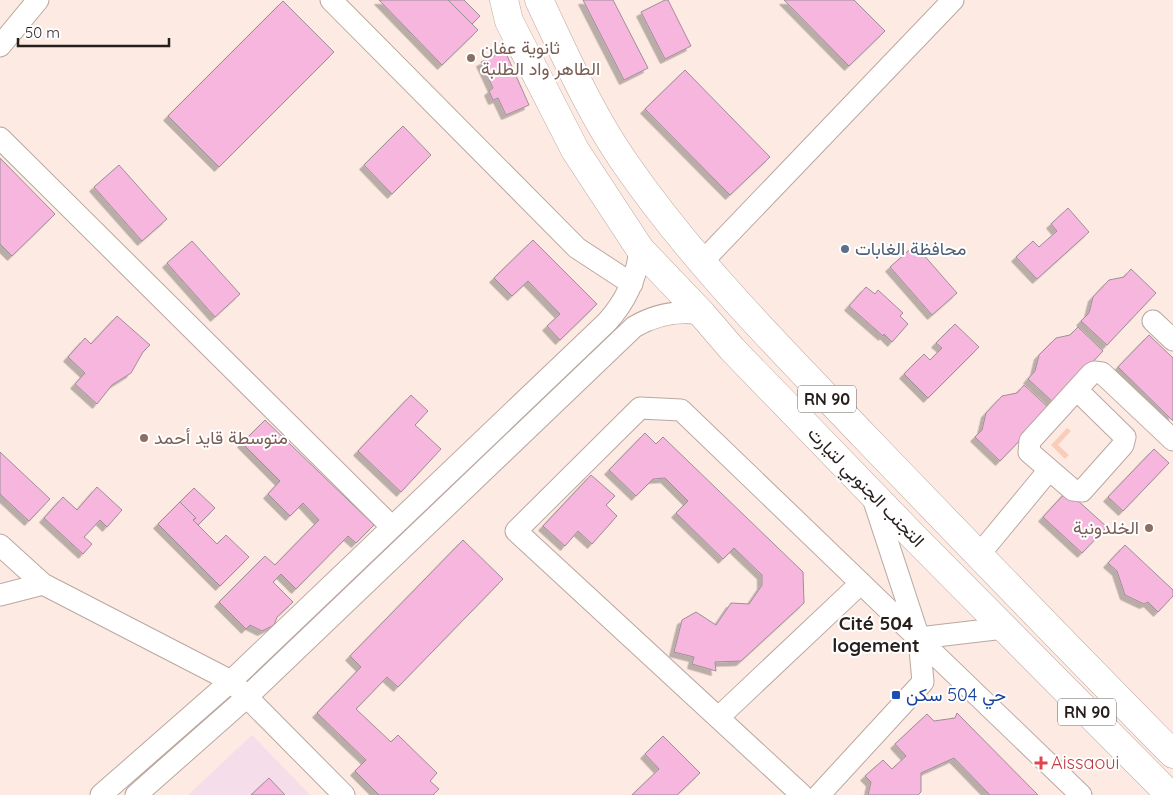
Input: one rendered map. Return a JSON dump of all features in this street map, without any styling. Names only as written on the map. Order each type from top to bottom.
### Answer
[{"type":"highway","name":"التجنب الجنوبي لتيارت","points":[[504,0],[509,21],[574,150],[640,250],[702,314],[732,349],[871,493],[1165,791]]},
{"type":"highway","name":"التجنب الجنوبي لتيارت","points":[[539,0],[594,114],[623,161],[667,222],[701,263],[794,366],[1173,754]]},
{"type":"street","points":[[0,46],[38,0]]},
{"type":"street","points":[[330,0],[577,248],[632,284]]},
{"type":"street","points":[[701,263],[953,0]]},
{"type":"street","points":[[0,138],[392,527]]},
{"type":"street","points":[[101,795],[231,681],[607,322],[622,305],[632,284],[640,250]]},
{"type":"street","points":[[136,795],[247,697],[634,327],[644,321],[667,313],[702,314]]},
{"type":"street","points":[[1154,321],[1173,340]]},
{"type":"street","points":[[1077,390],[1124,434],[1125,441],[1082,491],[1073,490],[1028,452],[1028,445],[1077,390],[1094,372],[1102,373],[1173,440]]},
{"type":"street","points":[[802,795],[516,531],[640,408],[681,410],[1081,795]]},
{"type":"street","points":[[978,556],[1049,470]]},
{"type":"street","points":[[819,795],[923,682],[919,638],[871,493]]},
{"type":"street","points":[[0,546],[43,584],[231,681],[344,795]]},
{"type":"street","points":[[719,717],[862,583]]},
{"type":"street","points":[[0,595],[43,584]]},
{"type":"street","points":[[919,638],[1004,628]]},
{"type":"shaded area","points":[[1067,428],[1071,431],[1058,445],[1069,455],[1065,459],[1051,445]]},
{"type":"shaded area","points":[[252,735],[310,795],[188,795]]},
{"type":"building","points":[[379,0],[448,0],[478,30],[442,65]]},
{"type":"building","points":[[448,0],[464,0],[480,16],[472,24]]},
{"type":"building","points":[[583,0],[613,0],[648,68],[624,80]]},
{"type":"building","points":[[668,0],[691,46],[665,59],[641,12]]},
{"type":"building","points":[[784,0],[854,0],[885,31],[849,66]]},
{"type":"building","points":[[283,1],[334,52],[219,167],[168,116]]},
{"type":"building","points":[[505,51],[529,105],[506,115],[498,98],[493,100],[489,91],[493,88],[481,62]]},
{"type":"building","points":[[685,70],[770,157],[730,195],[645,109]]},
{"type":"building","points":[[403,126],[431,155],[392,194],[364,165]]},
{"type":"building","points":[[0,158],[55,214],[12,256],[0,244]]},
{"type":"building","points":[[119,165],[167,219],[142,241],[94,187]]},
{"type":"building","points":[[1068,208],[1089,232],[1037,279],[1016,257],[1033,241],[1039,247],[1057,231],[1051,224]]},
{"type":"building","points":[[533,240],[597,304],[560,340],[547,326],[560,314],[528,281],[512,296],[494,278]]},
{"type":"building","points":[[192,241],[240,294],[215,317],[167,263]]},
{"type":"building","points":[[915,245],[957,293],[932,315],[890,267]]},
{"type":"building","points":[[1131,269],[1156,293],[1107,345],[1081,321],[1089,313],[1093,297],[1109,280],[1124,277]]},
{"type":"building","points":[[866,287],[875,294],[878,290],[903,313],[900,316],[908,324],[892,342],[849,306]]},
{"type":"building","points":[[117,316],[150,345],[143,352],[131,373],[112,385],[97,404],[75,384],[85,373],[68,357],[85,338],[91,344]]},
{"type":"building","points":[[955,324],[979,347],[928,398],[904,374],[924,354],[930,360],[942,348],[936,343]]},
{"type":"building","points":[[1078,327],[1103,351],[1054,403],[1028,379],[1035,371],[1039,355],[1056,338],[1070,335]]},
{"type":"building","points":[[1149,335],[1173,358],[1173,421],[1118,367]]},
{"type":"building","points":[[1024,385],[1050,409],[1000,461],[975,437],[982,430],[986,413],[1002,396],[1017,393]]},
{"type":"building","points":[[411,395],[428,411],[415,425],[441,449],[401,492],[358,451]]},
{"type":"building","points":[[265,420],[374,525],[356,543],[348,536],[296,589],[281,574],[273,582],[293,602],[277,617],[274,625],[262,631],[250,625],[246,629],[219,602],[265,556],[275,565],[319,520],[303,503],[290,516],[268,494],[280,481],[242,443]]},
{"type":"building","points":[[645,433],[656,444],[663,437],[803,572],[804,603],[741,661],[715,662],[716,671],[692,664],[694,657],[674,652],[682,620],[696,612],[716,625],[731,603],[749,604],[762,585],[762,575],[734,548],[723,559],[676,513],[688,501],[665,478],[653,479],[636,496],[609,470]]},
{"type":"building","points":[[1154,449],[1169,463],[1123,511],[1108,497]]},
{"type":"building","points":[[0,452],[50,499],[29,521],[0,494]]},
{"type":"building","points":[[591,475],[615,496],[606,505],[617,516],[592,544],[578,531],[565,546],[543,526]]},
{"type":"building","points":[[97,487],[122,510],[107,527],[100,520],[84,537],[92,544],[83,554],[44,518],[63,497],[77,510]]},
{"type":"building","points":[[194,488],[215,508],[198,525],[193,520],[196,518],[180,502]]},
{"type":"building","points":[[1067,491],[1107,527],[1082,553],[1043,517]]},
{"type":"building","points":[[180,502],[196,518],[193,520],[217,544],[226,535],[249,557],[220,586],[158,524]]},
{"type":"building","points":[[463,540],[503,579],[398,687],[387,677],[356,709],[391,742],[398,735],[437,773],[430,781],[439,789],[433,795],[379,795],[355,771],[366,760],[317,713],[361,667],[350,656]]},
{"type":"building","points":[[1125,545],[1173,590],[1173,596],[1158,612],[1148,602],[1144,604],[1125,595],[1117,571],[1108,563]]},
{"type":"building","points":[[957,713],[1038,795],[990,795],[954,758],[921,773],[921,792],[918,795],[868,795],[871,782],[865,776],[883,760],[892,769],[906,756],[895,744],[927,714],[934,721],[955,718]]},
{"type":"building","points":[[663,736],[700,773],[677,795],[632,795],[659,769],[645,754]]},
{"type":"building","points":[[269,778],[285,795],[251,795]]},
{"type":"place","name":"ثانوية عفان الطاهر واد الطلبة","points":[[471,58]]},
{"type":"place","name":"محافظة الغابات","points":[[845,249]]},
{"type":"place","name":"متوسطة قايد أحمد","points":[[144,438]]},
{"type":"place","name":"الخلدونية","points":[[1149,528]]},
{"type":"place","name":"حي 504 سكن","points":[[896,695]]},
{"type":"place","name":"Aissaoui","points":[[1041,763]]},
{"type":"district","name":"Cité 504 logement","points":[[876,634]]}]
